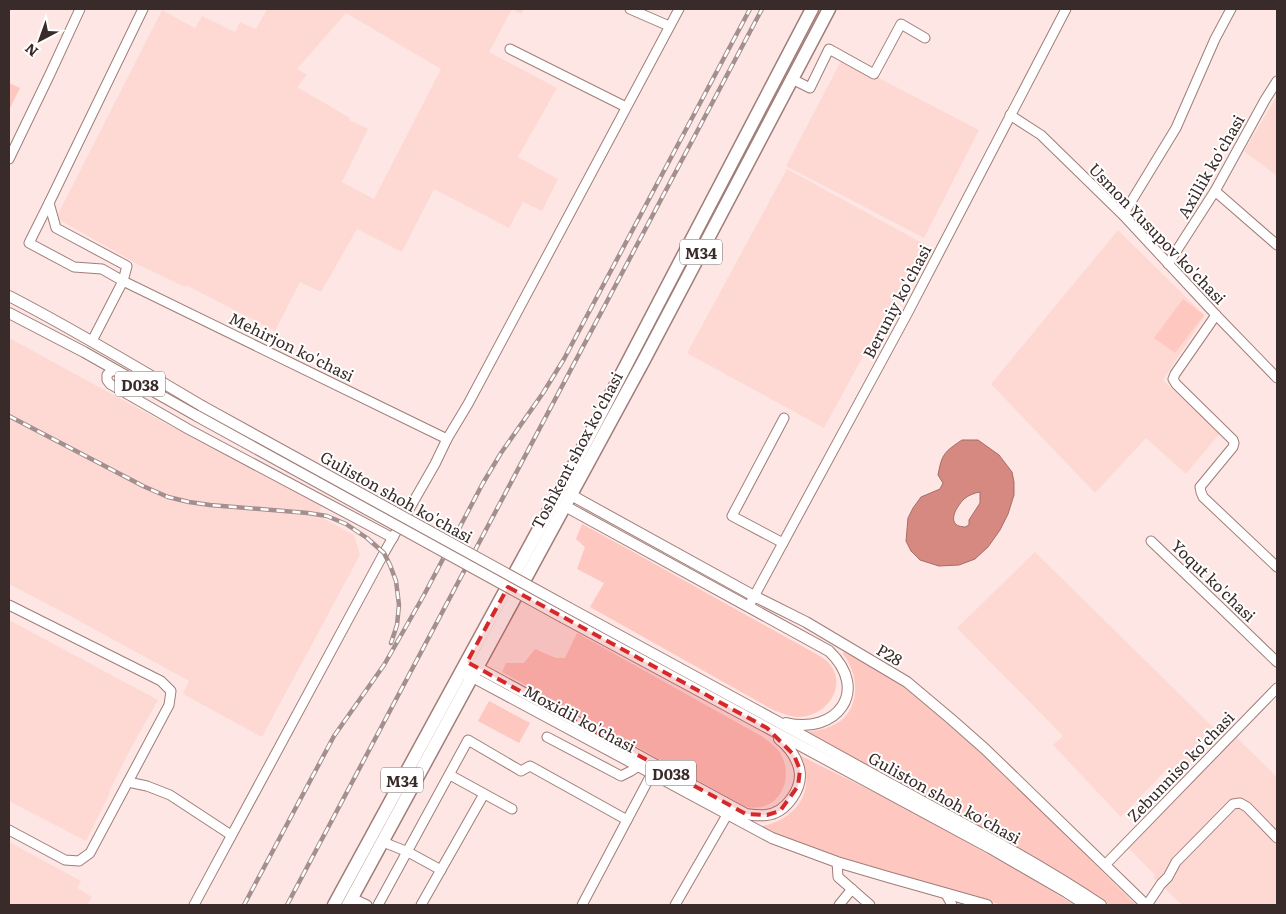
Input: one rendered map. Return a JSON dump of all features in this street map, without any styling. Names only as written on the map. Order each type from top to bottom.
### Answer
[{"type":"highway","name":"Toshkent shox ko'chasi","points":[[350,901],[367,856],[382,842],[576,461],[812,9]]},
{"type":"highway","name":"Toshkent shox ko'chasi","points":[[334,905],[367,856],[469,669],[568,500],[829,9]]},
{"type":"highway","points":[[650,319],[662,325]]},
{"type":"main road","name":"Guliston shoh ko'chasi","points":[[9,296],[92,341],[200,411],[564,618],[990,848],[1086,905]]},
{"type":"main road","name":"Guliston shoh ko'chasi","points":[[9,313],[118,371],[200,411],[569,608],[993,841],[1070,885],[1100,905]]},
{"type":"main road","name":"Guliston shoh ko'chasi","points":[[568,500],[829,651],[839,660],[848,683],[848,695],[844,704],[836,713],[829,719],[816,724],[801,726],[773,719]]},
{"type":"main road","name":"Р28","points":[[568,500],[806,622],[906,682],[952,719],[985,749],[1146,905]]},
{"type":"main road","name":"Guliston shoh ko'chasi","points":[[469,669],[746,814],[758,816],[768,816],[780,811],[790,801],[798,786],[800,770],[794,755],[783,741],[767,728]]},
{"type":"main road","name":"Moxidil ko'chasi","points":[[469,669],[590,740],[727,815]]},
{"type":"main road","name":"D038","points":[[727,815],[772,838],[837,862],[987,905]]},
{"type":"street","points":[[9,158],[80,9]]},
{"type":"street","points":[[92,341],[123,280],[127,266],[56,228],[49,203],[143,9]]},
{"type":"street","points":[[630,9],[669,26]]},
{"type":"street","points":[[194,905],[393,538],[436,464],[447,439],[468,404],[679,9]]},
{"type":"street","name":"Beruniy ko'chasi","points":[[749,606],[906,316],[1066,9]]},
{"type":"street","points":[[1123,215],[1176,128],[1215,38],[1232,9]]},
{"type":"street","points":[[792,79],[810,88],[830,49],[874,74],[901,24],[925,38]]},
{"type":"street","points":[[510,49],[626,107]]},
{"type":"street","name":"Axillik ko'chasi","points":[[1168,264],[1214,191],[1277,81]]},
{"type":"street","name":"Usmon Yusupov ko'chasi","points":[[1010,116],[1041,135],[1123,215],[1277,378]]},
{"type":"street","points":[[1214,191],[1277,245]]},
{"type":"street","name":"Mehirjon ko'chasi","points":[[49,203],[29,243],[74,267],[102,269],[447,439]]},
{"type":"street","points":[[1216,315],[1173,379],[1234,443],[1200,487],[1203,497],[1277,567]]},
{"type":"street","points":[[118,371],[110,371],[107,375],[107,380],[110,384],[188,429],[393,538]]},
{"type":"street","points":[[783,543],[732,516],[784,418]]},
{"type":"street","name":"Yoqut ko'chasi","points":[[1151,540],[1277,662]]},
{"type":"street","points":[[9,605],[161,681],[171,691],[169,705],[90,853],[79,861],[64,860],[9,830]]},
{"type":"street","name":"Zebunniso ko'chasi","points":[[1105,865],[1277,688]]},
{"type":"street","points":[[547,737],[621,776],[638,766]]},
{"type":"street","points":[[378,905],[468,740],[520,771],[530,766],[627,820]]},
{"type":"street","points":[[584,756],[590,740]]},
{"type":"street","points":[[582,905],[652,774]]},
{"type":"street","points":[[450,775],[512,809]]},
{"type":"street","points":[[128,782],[147,786],[170,795],[231,835]]},
{"type":"street","points":[[422,905],[484,794]]},
{"type":"street","points":[[1146,905],[1168,877],[1176,862],[1233,804],[1240,804],[1247,808],[1277,838]]},
{"type":"street","points":[[675,905],[727,815]]},
{"type":"street","points":[[382,842],[408,852],[441,870]]},
{"type":"street","points":[[837,862],[838,877],[870,905]]},
{"type":"street","points":[[839,905],[852,889]]},
{"type":"street","points":[[946,894],[952,905]]},
{"type":"street","points":[[350,901],[367,905]]},
{"type":"highlighted area","points":[[508,587],[767,728],[794,755],[800,770],[798,786],[780,811],[767,815],[746,814],[467,662]]},
{"type":"shaded area","points":[[267,9],[512,9],[489,52],[557,88],[518,157],[558,179],[542,211],[523,202],[509,228],[434,189],[402,252],[357,229],[321,292],[300,282],[275,331],[186,285],[185,287],[141,266],[56,218],[162,10],[195,28],[202,16],[235,32],[240,22],[256,29]],"holes":[[[346,13],[441,69],[374,199],[342,182],[368,129],[349,120],[350,118],[297,87],[307,75],[297,69]]]},
{"type":"shaded area","points":[[512,9],[524,9],[521,14]]},
{"type":"shaded area","points":[[842,59],[979,130],[924,238],[786,166]]},
{"type":"shaded area","points":[[9,83],[20,88],[9,110]]},
{"type":"shaded area","points":[[1277,96],[1277,176],[1244,151]]},
{"type":"shaded area","points":[[787,169],[924,244],[824,428],[687,353]]},
{"type":"shaded area","points":[[1118,230],[1205,316],[1163,380],[1220,433],[1186,474],[1146,438],[1095,493],[991,384]]},
{"type":"shaded area","points":[[1183,299],[1204,315],[1175,353],[1154,338]]},
{"type":"shaded area","points":[[9,338],[176,429],[178,428],[322,503],[319,516],[354,535],[360,555],[262,737],[183,694],[189,681],[9,584]]},
{"type":"shaded area","points":[[962,440],[978,440],[999,455],[1012,472],[1014,495],[1000,530],[988,547],[975,559],[959,565],[939,566],[920,560],[911,551],[906,541],[908,518],[921,497],[940,489],[943,483],[938,475],[941,462],[945,454]],"holes":[[[980,492],[980,503],[969,520],[969,525],[965,527],[957,525],[954,515],[964,499]]]},
{"type":"shaded area","points":[[582,524],[824,659],[834,671],[836,680],[832,698],[818,712],[808,716],[795,717],[775,711],[590,607],[604,583],[577,569],[585,547],[576,539]]},
{"type":"shaded area","points":[[1035,552],[1219,733],[1177,774],[1169,767],[1121,817],[1053,745],[1063,736],[957,628]]},
{"type":"shaded area","points":[[9,620],[158,700],[131,748],[86,841],[9,801]]},
{"type":"shaded area","points":[[577,633],[763,737],[772,744],[780,753],[786,772],[782,791],[776,799],[769,804],[759,807],[744,806],[502,672],[506,663],[524,663],[535,649],[556,658],[565,658]]},
{"type":"shaded area","points":[[836,645],[906,688],[984,755],[1136,905],[1110,905],[1016,848],[909,787],[804,732],[830,727],[844,718],[853,703],[855,695],[854,677],[843,654],[844,651]]},
{"type":"shaded area","points":[[489,701],[530,723],[519,743],[478,721]]},
{"type":"shaded area","points":[[1235,736],[1277,777],[1277,905],[1182,905],[1153,877],[1155,875],[1127,847]]},
{"type":"shaded area","points":[[801,756],[908,809],[1074,905],[1002,905],[938,888],[772,835],[758,827],[783,819],[799,803],[804,793],[806,782]]},
{"type":"shaded area","points":[[9,842],[81,881],[77,888],[92,897],[87,905],[9,905]]},
{"type":"railway","points":[[244,905],[334,736],[384,665],[424,595],[483,483],[564,359],[750,9]]},
{"type":"railway","points":[[287,905],[762,9]]},
{"type":"railway","points":[[9,416],[143,486],[168,497],[210,505],[308,513],[327,516],[346,524],[367,538],[384,553],[390,565],[396,581],[399,605],[397,625],[391,643]]}]
